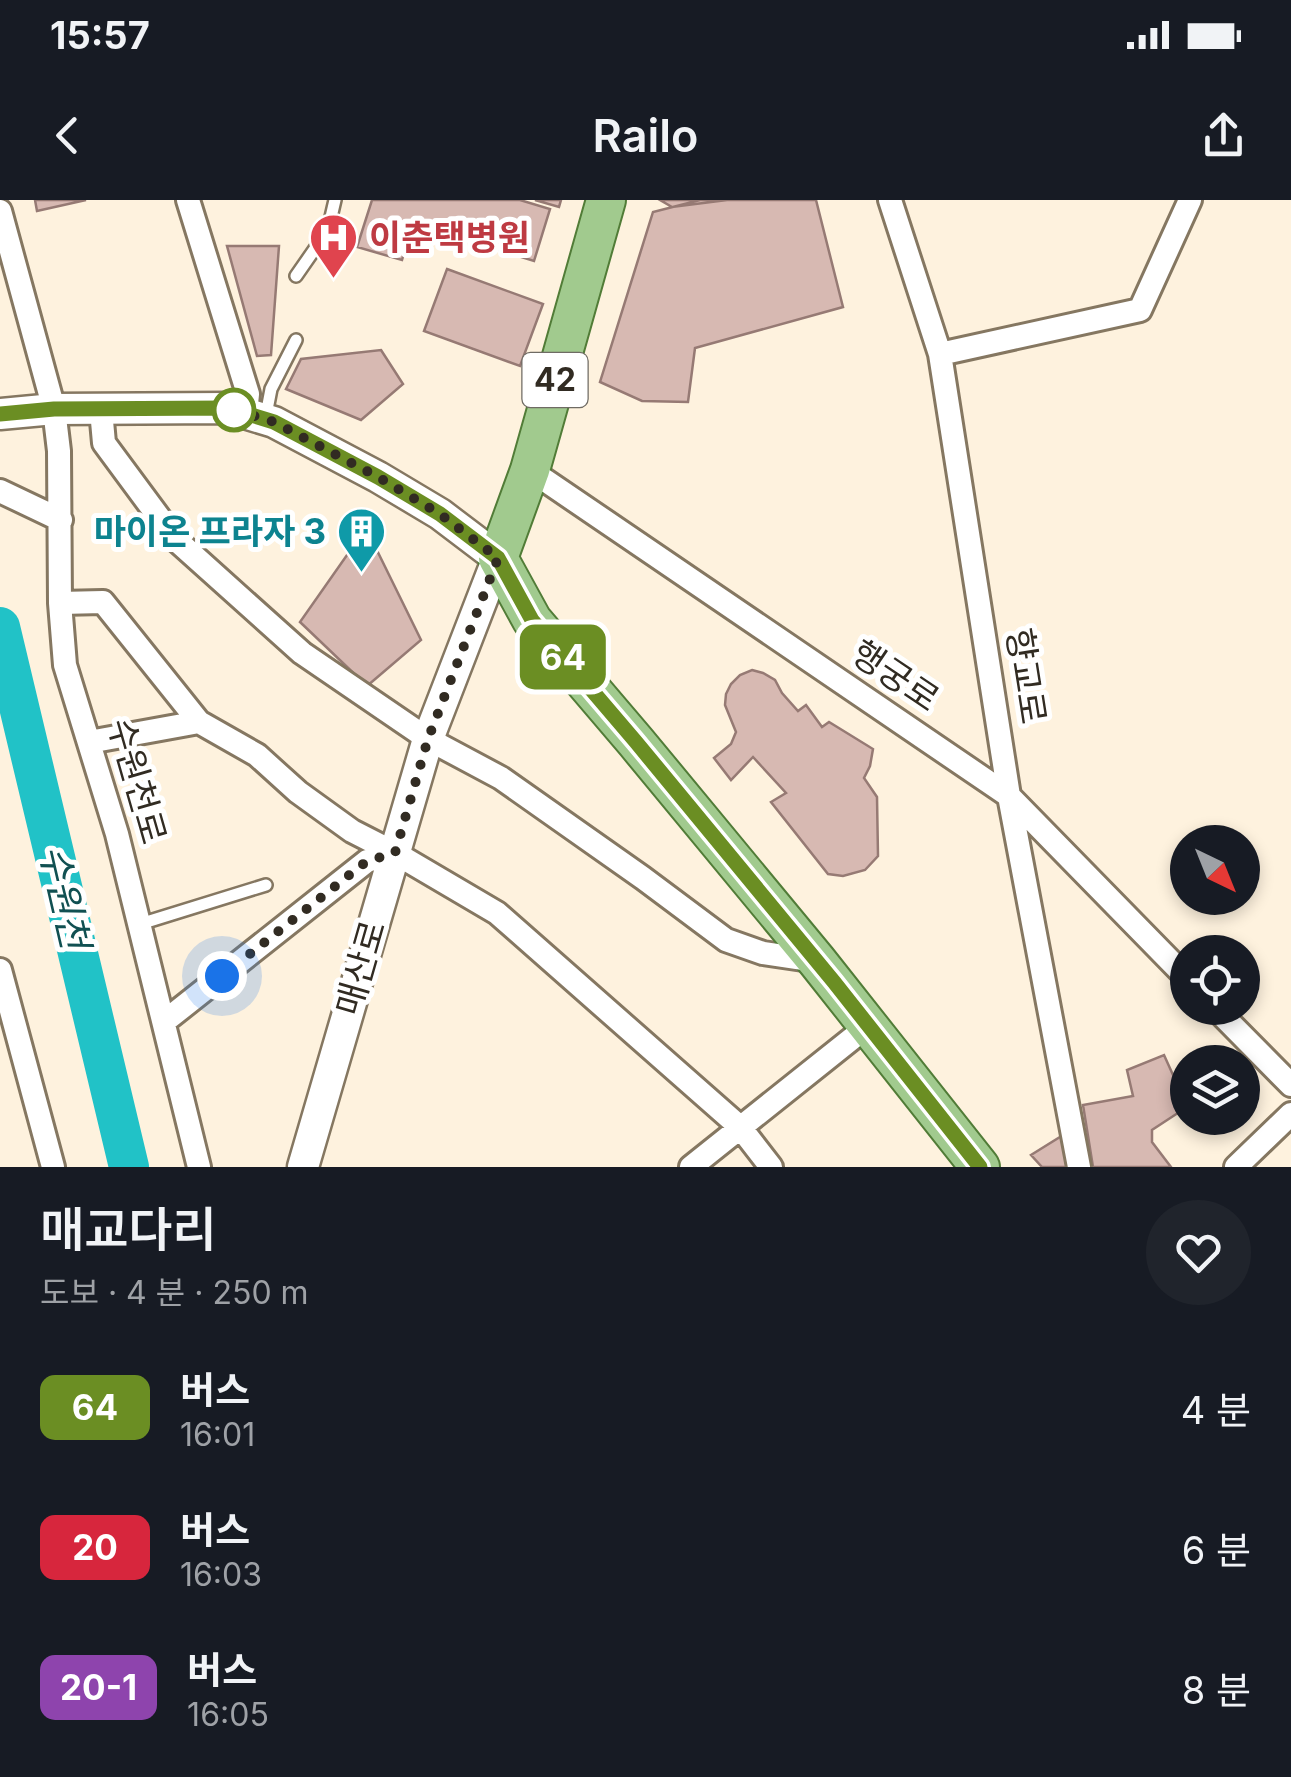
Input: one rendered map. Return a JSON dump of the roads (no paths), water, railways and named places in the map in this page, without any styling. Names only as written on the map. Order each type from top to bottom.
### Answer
[{"type":"main road","name":"매산로","points":[[498,558],[530,470],[606,200]]},
{"type":"main road","points":[[498,558],[532,620],[870,1025],[971,1161]]},
{"type":"street","points":[[188,200],[255,416]]},
{"type":"street","name":"향교로","points":[[890,200],[940,354],[1009,796],[1079,1167]]},
{"type":"street","points":[[940,354],[1140,310],[1190,200]]},
{"type":"street","name":"수원천로","points":[[0,211],[54,409],[59,451],[60,603],[66,665],[117,834],[200,1167]]},
{"type":"street","points":[[2,406],[101,410],[228,408],[255,416],[313,441],[378,477],[440,514],[498,558]]},
{"type":"street","points":[[101,410],[104,442],[175,539],[302,653],[428,739],[501,778],[726,940],[764,953],[817,961]]},
{"type":"street","name":"행궁로","points":[[530,470],[1009,796],[1170,961]]},
{"type":"street","points":[[0,491],[60,520]]},
{"type":"street","name":"매산로","points":[[303,1167],[428,739],[498,558]]},
{"type":"street","points":[[60,603],[103,602],[199,722],[257,756],[352,831],[497,914],[740,1126],[771,1167]]},
{"type":"street","points":[[89,742],[199,722]]},
{"type":"street","points":[[165,1022],[367,861],[395,853]]},
{"type":"street","points":[[0,970],[54,1167]]},
{"type":"street","points":[[691,1167],[870,1025]]},
{"type":"street","points":[[1232,1025],[1291,1085]]},
{"type":"street","points":[[1236,1167],[1291,1114]]},
{"type":"lane","points":[[296,276],[328,230],[335,200]]},
{"type":"lane","points":[[255,416],[296,340]]},
{"type":"lane","points":[[140,924],[266,884]]},
{"type":"waterway","name":"수원천","points":[[0,627],[129,1167]]},
{"type":"place","name":"이춘택병원","points":[[334,280]]},
{"type":"place","name":"마이온 프라자 3","points":[[361,574]]}]
